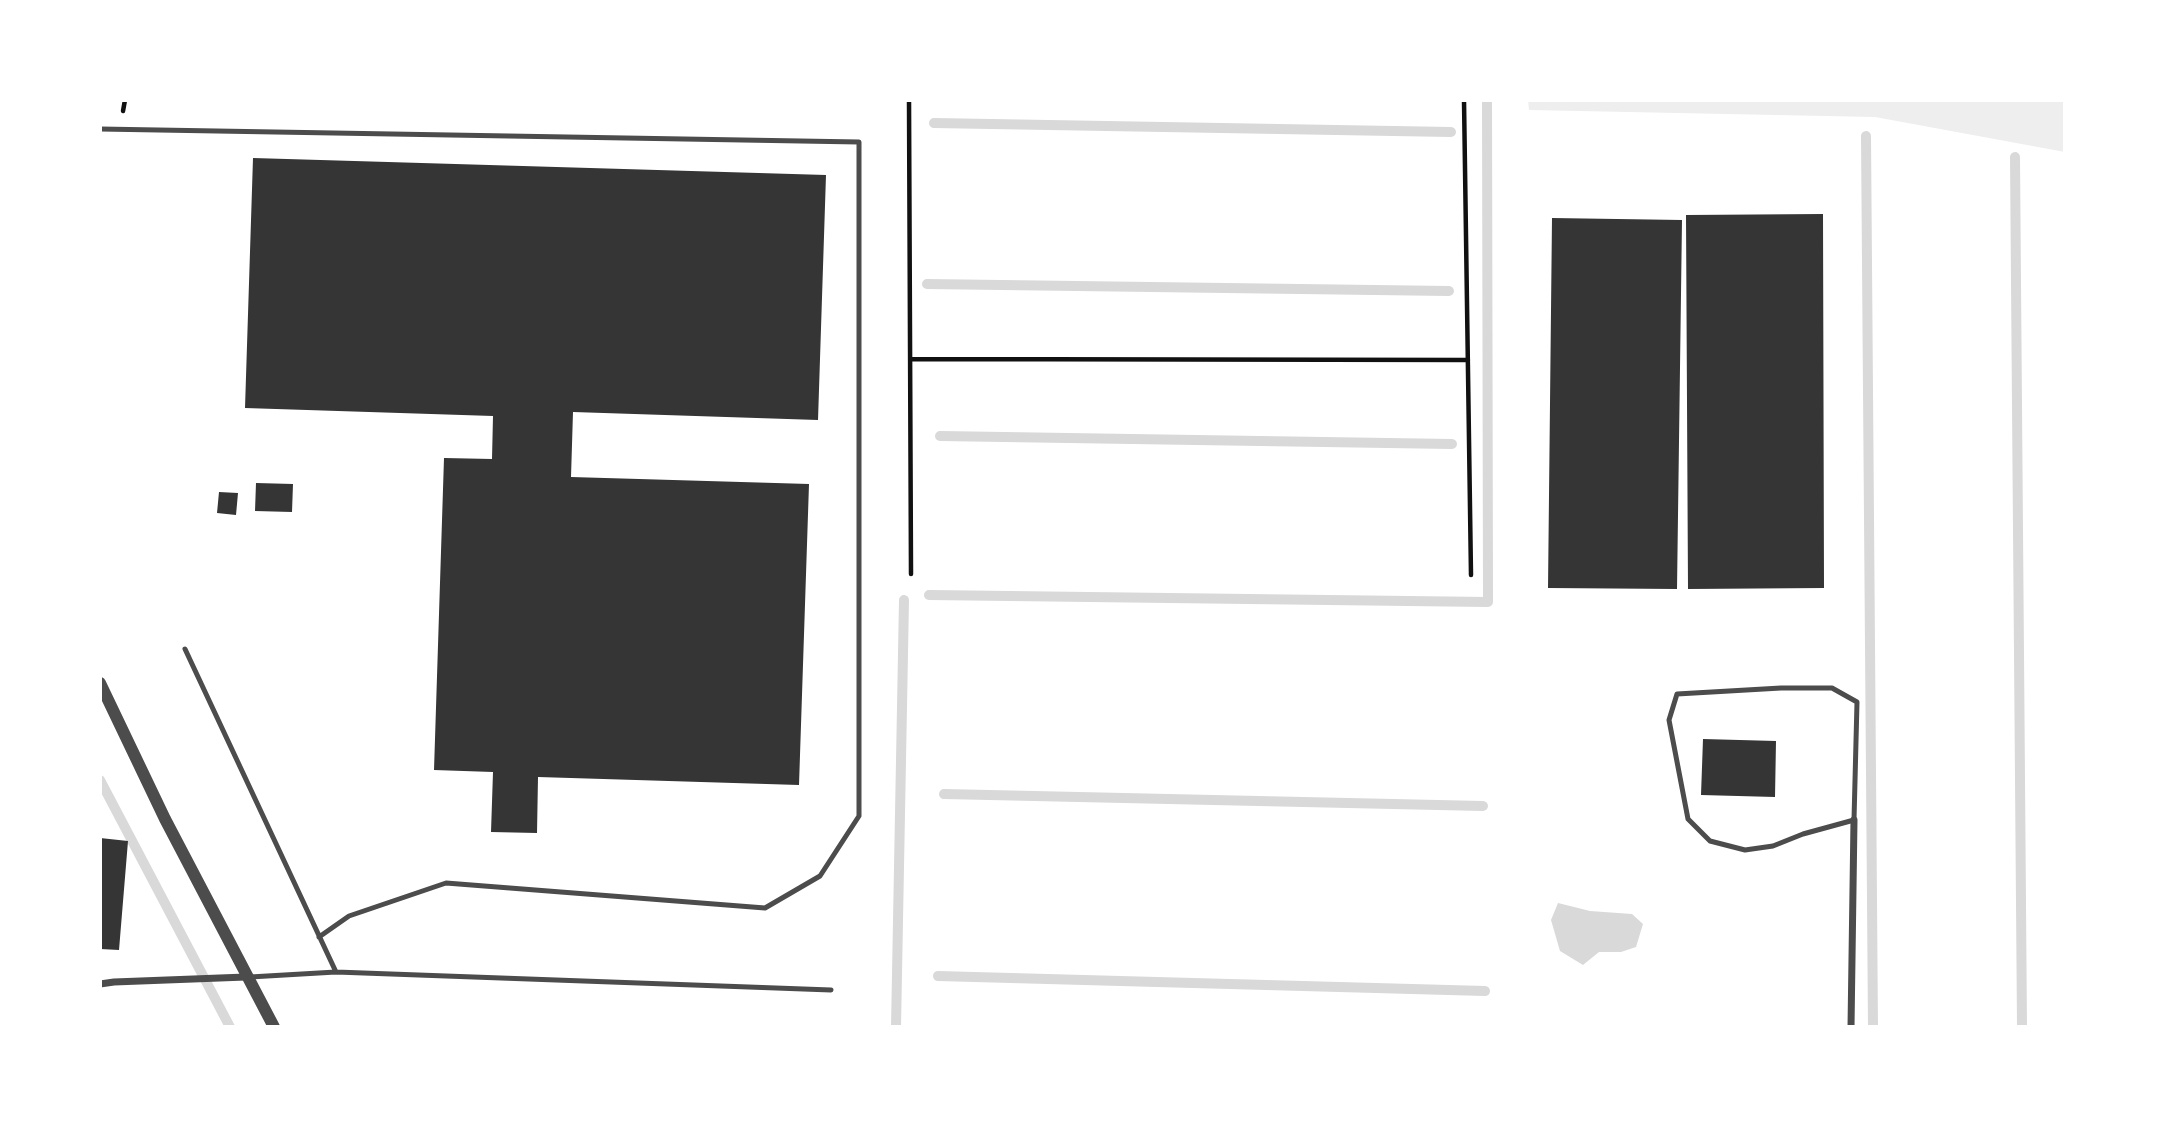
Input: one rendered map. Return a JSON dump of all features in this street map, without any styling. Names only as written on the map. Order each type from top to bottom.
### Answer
[{"type":"street","points":[[100,683],[165,819],[274,1027]]},
{"type":"street","points":[[1851,1027],[1854,820]]},
{"type":"street","points":[[100,984],[246,977]]},
{"type":"lane","points":[[100,129],[859,142],[859,816],[820,876],[765,908],[446,883],[349,916],[319,937]]},
{"type":"lane","points":[[185,649],[335,972]]},
{"type":"lane","points":[[1832,688],[1857,702],[1854,820],[1803,834],[1773,846],[1745,850],[1710,841],[1688,819],[1669,720],[1677,694],[1832,688]]},
{"type":"lane","points":[[246,977],[335,972],[831,990]]},
{"type":"path","points":[[909,100],[911,574]]},
{"type":"path","points":[[1464,100],[1471,575]]},
{"type":"path","points":[[910,359],[1468,360]]},
{"type":"shaded area","points":[[1528,100],[2065,100],[2065,152],[1875,117],[1529,110]]},
{"type":"shaded area","points":[[1558,903],[1590,911],[1632,914],[1643,924],[1636,947],[1621,952],[1599,952],[1583,965],[1560,951],[1551,920]]},
{"type":"building","points":[[253,158],[826,175],[818,420],[573,412],[571,477],[809,484],[799,785],[538,777],[537,833],[491,832],[493,772],[434,770],[444,458],[492,459],[493,416],[245,408]]},
{"type":"building","points":[[1823,214],[1824,588],[1688,589],[1686,215]]},
{"type":"building","points":[[1552,218],[1682,220],[1677,589],[1548,588]]},
{"type":"building","points":[[256,483],[293,484],[292,512],[255,511]]},
{"type":"building","points":[[219,492],[238,493],[236,515],[217,513]]},
{"type":"building","points":[[1703,739],[1776,741],[1775,797],[1701,795]]},
{"type":"building","points":[[100,838],[128,841],[119,950],[100,949]]},
{"type":"waterway","points":[[929,595],[1488,602],[1487,100]]},
{"type":"waterway","points":[[934,123],[1451,132]]},
{"type":"waterway","points":[[1866,136],[1873,1027]]},
{"type":"waterway","points":[[2015,157],[2022,1027]]},
{"type":"waterway","points":[[927,284],[1449,291]]},
{"type":"waterway","points":[[940,436],[1452,444]]},
{"type":"waterway","points":[[896,1027],[904,600]]},
{"type":"waterway","points":[[100,780],[230,1027]]},
{"type":"waterway","points":[[944,794],[1483,806]]},
{"type":"waterway","points":[[938,976],[1485,991]]}]
